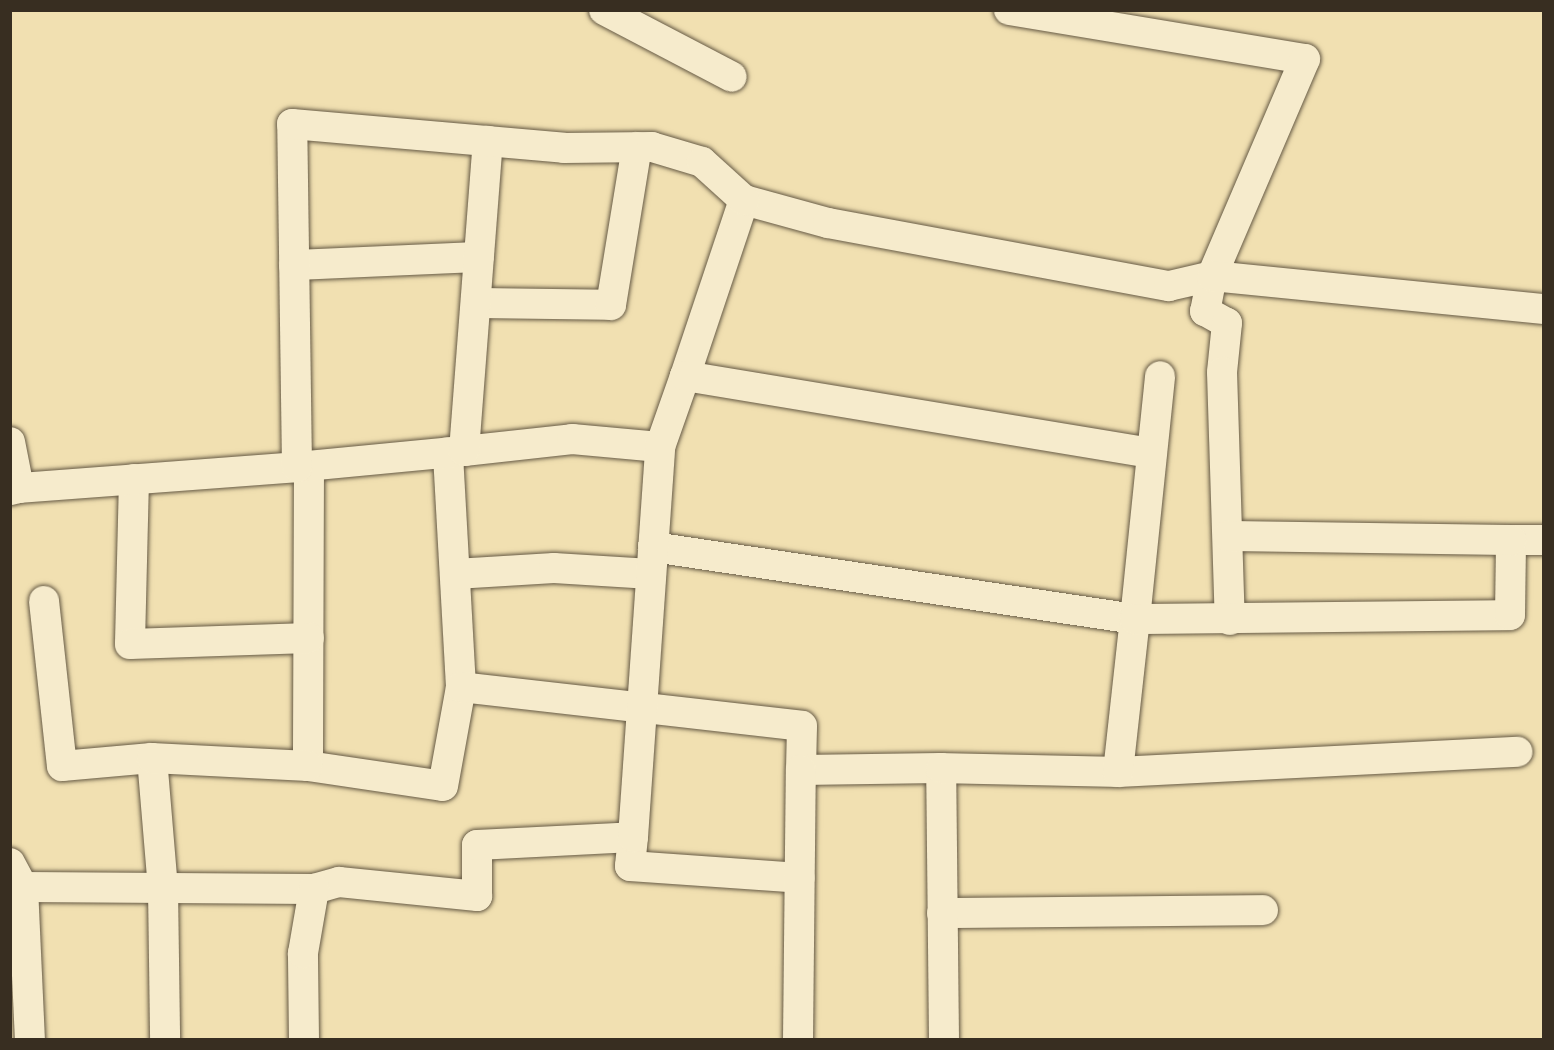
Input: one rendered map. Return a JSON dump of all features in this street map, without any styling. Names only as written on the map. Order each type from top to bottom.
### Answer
[{"type":"street","points":[[604,10],[732,77]]},
{"type":"street","points":[[1009,10],[1305,59],[1212,276],[1205,311],[1227,323],[1222,372],[1230,620]]},
{"type":"street","points":[[308,766],[309,638],[294,265],[292,124],[488,141],[637,147],[702,162],[744,200],[828,223],[1169,286],[1212,276],[1544,309]]},
{"type":"street","points":[[44,601],[62,766],[152,758],[308,766],[443,786],[461,687],[454,574],[456,452],[476,303],[488,141]]},
{"type":"street","points":[[476,303],[611,305],[637,147]]},
{"type":"street","points":[[744,200],[660,447],[630,866],[800,878]]},
{"type":"street","points":[[294,265],[479,257]]},
{"type":"street","points":[[684,376],[1152,453]]},
{"type":"street","points":[[1118,772],[1160,376]]},
{"type":"street","points":[[10,442],[15,489],[303,466],[572,439],[660,447]]},
{"type":"street","points":[[135,479],[130,644],[309,638]]},
{"type":"street","points":[[1228,536],[1544,540]]},
{"type":"street","points":[[454,574],[652,561],[1135,619],[1230,620],[1509,615],[1511,540]]},
{"type":"street","points":[[461,687],[802,726],[798,1040]]},
{"type":"street","points":[[801,770],[941,768],[1118,772],[1517,752]]},
{"type":"street","points":[[152,758],[164,888],[165,1040]]},
{"type":"street","points":[[941,768],[944,1040]]},
{"type":"street","points":[[30,1040],[17,875],[164,888],[314,889],[339,882],[477,896],[477,845],[633,837]]},
{"type":"street","points":[[304,1040],[303,953],[314,889]]},
{"type":"street","points":[[942,913],[1263,910]]}]
